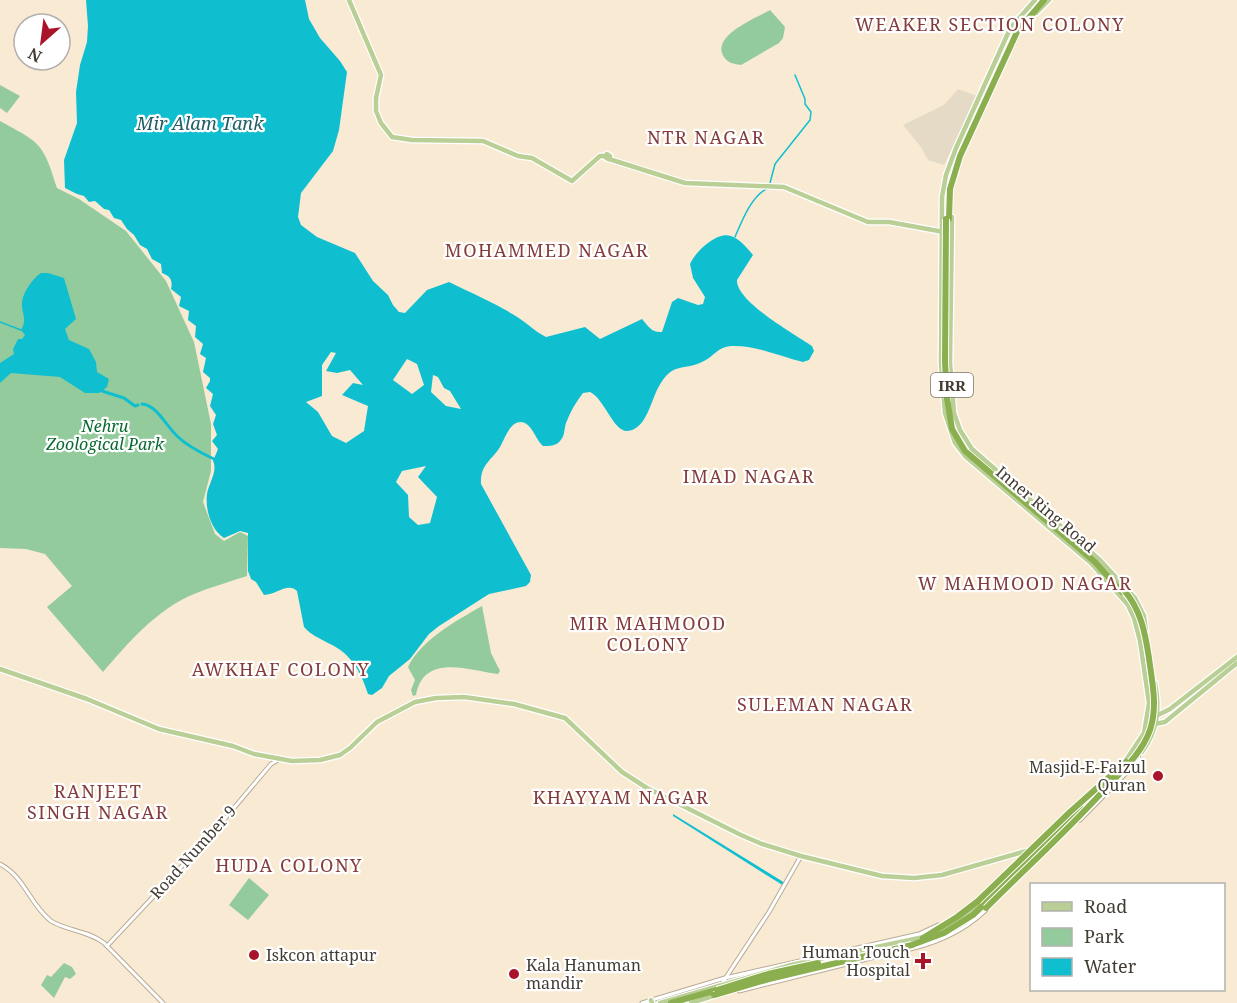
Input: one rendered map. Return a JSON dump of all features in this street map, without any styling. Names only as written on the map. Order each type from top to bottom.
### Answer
[{"type":"highway","points":[[684,1003],[769,979],[918,943],[951,930],[978,910],[1127,764],[1144,738],[1151,705],[1141,629],[1134,610],[1122,592],[1095,562],[971,457],[961,446],[955,434],[948,411],[945,362],[945,219],[949,180],[957,154],[1014,31],[1039,0]]},
{"type":"highway","points":[[923,938],[955,931],[986,908],[1077,819],[1127,764],[1146,739],[1152,722],[1154,705],[1145,636],[1137,608],[1097,560],[973,455],[957,433],[951,411],[948,349],[949,208],[952,181],[963,148],[1014,38],[1024,21],[1044,0]]},
{"type":"highway","points":[[923,938],[957,917],[978,900],[1077,805],[1127,764]]},
{"type":"highway","points":[[671,1003],[768,974],[917,940],[949,927],[976,908],[1127,764]]},
{"type":"main road","points":[[349,0],[381,75],[376,111],[388,134],[395,138],[483,141],[518,156],[532,158],[572,181],[600,156],[671,180],[784,187],[868,222],[890,222],[951,233]]},
{"type":"main road","name":"Inner Ring Road","points":[[660,1003],[836,954],[923,938],[954,923],[980,903],[1124,764],[1143,734],[1148,714],[1148,691],[1140,641],[1128,605],[1091,563],[970,460],[955,442],[945,412],[941,363],[942,197],[952,158],[1012,25],[1035,0]]},
{"type":"main road","name":"Inner Ring Road","points":[[692,1003],[826,968],[957,927],[979,911],[1138,756],[1148,744],[1156,724],[1157,694],[1144,616],[1135,598],[1100,560],[972,449],[960,430],[954,413],[950,363],[953,188],[960,162],[1016,40],[1026,24],[1049,0]]},
{"type":"main road","points":[[1148,714],[1158,715],[1168,710],[1237,657]]},
{"type":"main road","points":[[1148,744],[1163,724],[1237,663]]},
{"type":"main road","points":[[0,669],[87,699],[159,729],[232,746],[278,760],[305,762],[340,755],[377,722],[415,702],[436,698],[464,697],[514,704],[565,718],[622,772],[647,788],[741,835],[801,856],[882,876],[914,878],[942,875],[1026,851]]},
{"type":"main road","points":[[1157,694],[1161,707],[1168,710]]},
{"type":"main road","points":[[1146,723],[1163,724]]},
{"type":"main road","points":[[781,968],[784,978]]},
{"type":"street","name":"Inner Ring Road","points":[[710,997],[919,947],[951,936],[967,927],[1086,814],[1135,764],[1138,756]]},
{"type":"street","name":"Road Number 9","points":[[107,945],[212,834],[271,764],[278,760]]},
{"type":"street","name":"Inner Ring Road","points":[[642,1003],[725,978],[886,944],[915,935],[923,938],[963,910],[1026,851]]},
{"type":"street","points":[[720,985],[785,885],[801,856]]},
{"type":"street","points":[[0,864],[12,871],[29,896],[51,921],[95,936],[107,945],[163,1003]]},
{"type":"street","points":[[707,1003],[710,997]]},
{"type":"shaded area","points":[[958,89],[977,96],[944,165],[928,160],[921,147],[903,125],[944,105]]},
{"type":"green space","points":[[770,10],[785,27],[783,38],[779,43],[741,65],[727,61],[721,49],[723,42],[737,29]]},
{"type":"green space","points":[[0,85],[20,96],[7,113],[0,108]]},
{"type":"green space","name":"Nehru Zoological Park","points":[[0,121],[24,134],[38,146],[48,161],[57,188],[79,199],[126,231],[166,281],[194,342],[211,424],[211,471],[203,502],[215,534],[224,541],[240,532],[248,536],[247,576],[194,594],[168,608],[133,639],[103,672],[47,607],[72,586],[45,554],[26,549],[0,548]]},
{"type":"green space","points":[[482,606],[491,653],[500,671],[498,674],[449,667],[438,669],[428,673],[421,682],[416,695],[413,696],[411,690],[415,680],[408,667],[414,657],[440,632]]},
{"type":"green space","points":[[249,878],[269,895],[248,920],[229,905]]},
{"type":"green space","points":[[64,963],[72,967],[76,974],[70,979],[65,977],[54,998],[41,985],[47,975],[51,977]]},
{"type":"water","name":"Mir Alam Tank","points":[[86,0],[305,0],[309,19],[320,38],[347,72],[339,130],[333,151],[301,193],[298,217],[301,225],[317,237],[355,253],[373,281],[388,295],[399,312],[405,313],[427,290],[449,282],[506,310],[546,337],[585,327],[600,339],[642,319],[653,330],[662,332],[672,302],[678,298],[698,305],[703,304],[705,297],[693,278],[690,264],[713,239],[725,235],[737,239],[753,255],[737,280],[739,289],[768,317],[812,346],[814,351],[809,360],[803,362],[749,347],[723,348],[704,361],[674,370],[663,379],[639,426],[627,431],[617,426],[600,401],[590,392],[583,393],[569,415],[563,437],[556,444],[543,446],[525,423],[520,422],[512,426],[484,468],[481,484],[531,575],[530,582],[526,586],[489,594],[439,626],[429,634],[410,659],[389,676],[382,688],[372,695],[368,694],[362,678],[349,658],[304,627],[297,591],[286,588],[264,595],[256,582],[251,579],[248,571],[248,533],[240,531],[224,538],[216,530],[210,519],[207,500],[214,473],[213,461],[218,449],[212,441],[217,435],[213,424],[216,415],[210,406],[213,394],[206,388],[210,378],[203,372],[206,358],[200,354],[203,344],[195,337],[196,326],[188,320],[189,311],[179,306],[181,297],[171,289],[172,283],[169,277],[162,273],[161,264],[152,259],[147,249],[140,245],[121,220],[114,218],[109,210],[104,209],[95,201],[89,202],[84,196],[65,188],[64,160],[77,123],[76,92],[80,65],[87,42]],"holes":[[[331,352],[336,353],[326,371],[337,373],[350,370],[363,385],[353,383],[342,395],[368,406],[364,431],[346,443],[332,436],[318,412],[306,402],[322,396],[322,365]],[[407,359],[417,364],[424,385],[412,394],[393,380]],[[433,375],[438,377],[444,388],[450,391],[461,409],[446,406],[431,392]],[[426,466],[418,477],[437,497],[430,523],[418,525],[409,517],[408,495],[396,482],[402,471]]]},
{"type":"water","points":[[41,273],[64,278],[76,319],[65,329],[69,340],[89,349],[96,362],[97,372],[109,379],[107,387],[99,393],[85,393],[60,377],[11,373],[0,383],[0,363],[14,354],[13,349],[18,339],[22,339],[25,335],[21,330],[24,323],[22,302],[24,294]]},
{"type":"water","points":[[673,814],[785,883],[784,886],[673,816]]},
{"type":"waterway","points":[[770,183],[775,164],[810,120],[811,112],[805,104],[795,75]]},
{"type":"waterway","points":[[735,237],[752,203],[768,188]]},
{"type":"waterway","points":[[0,322],[21,330]]},
{"type":"waterway","points":[[102,391],[124,398],[135,406],[138,405]]},
{"type":"waterway","points":[[142,404],[157,412],[185,443],[214,459]]},
{"type":"place","name":"Masjid-E-Faizul Quran","points":[[1158,776]]},
{"type":"place","name":"Iskcon attapur","points":[[254,955]]},
{"type":"place","name":"Human Touch Hospital","points":[[923,961]]},
{"type":"place","name":"Kala Hanuman mandir","points":[[514,974]]},
{"type":"district","name":"WEAKER SECTION COLONY","points":[[990,24]]},
{"type":"district","name":"NTR NAGAR","points":[[706,137]]},
{"type":"district","name":"MOHAMMED NAGAR","points":[[547,250]]},
{"type":"district","name":"IMAD NAGAR","points":[[749,476]]},
{"type":"district","name":"W MAHMOOD NAGAR","points":[[1025,583]]},
{"type":"district","name":"MIR MAHMOOD COLONY","points":[[648,633]]},
{"type":"district","name":"AWKHAF COLONY","points":[[281,669]]},
{"type":"district","name":"SULEMAN NAGAR","points":[[825,704]]},
{"type":"district","name":"KHAYYAM NAGAR","points":[[621,797]]},
{"type":"district","name":"RANJEET SINGH NAGAR","points":[[98,801]]},
{"type":"district","name":"HUDA COLONY","points":[[289,865]]}]
